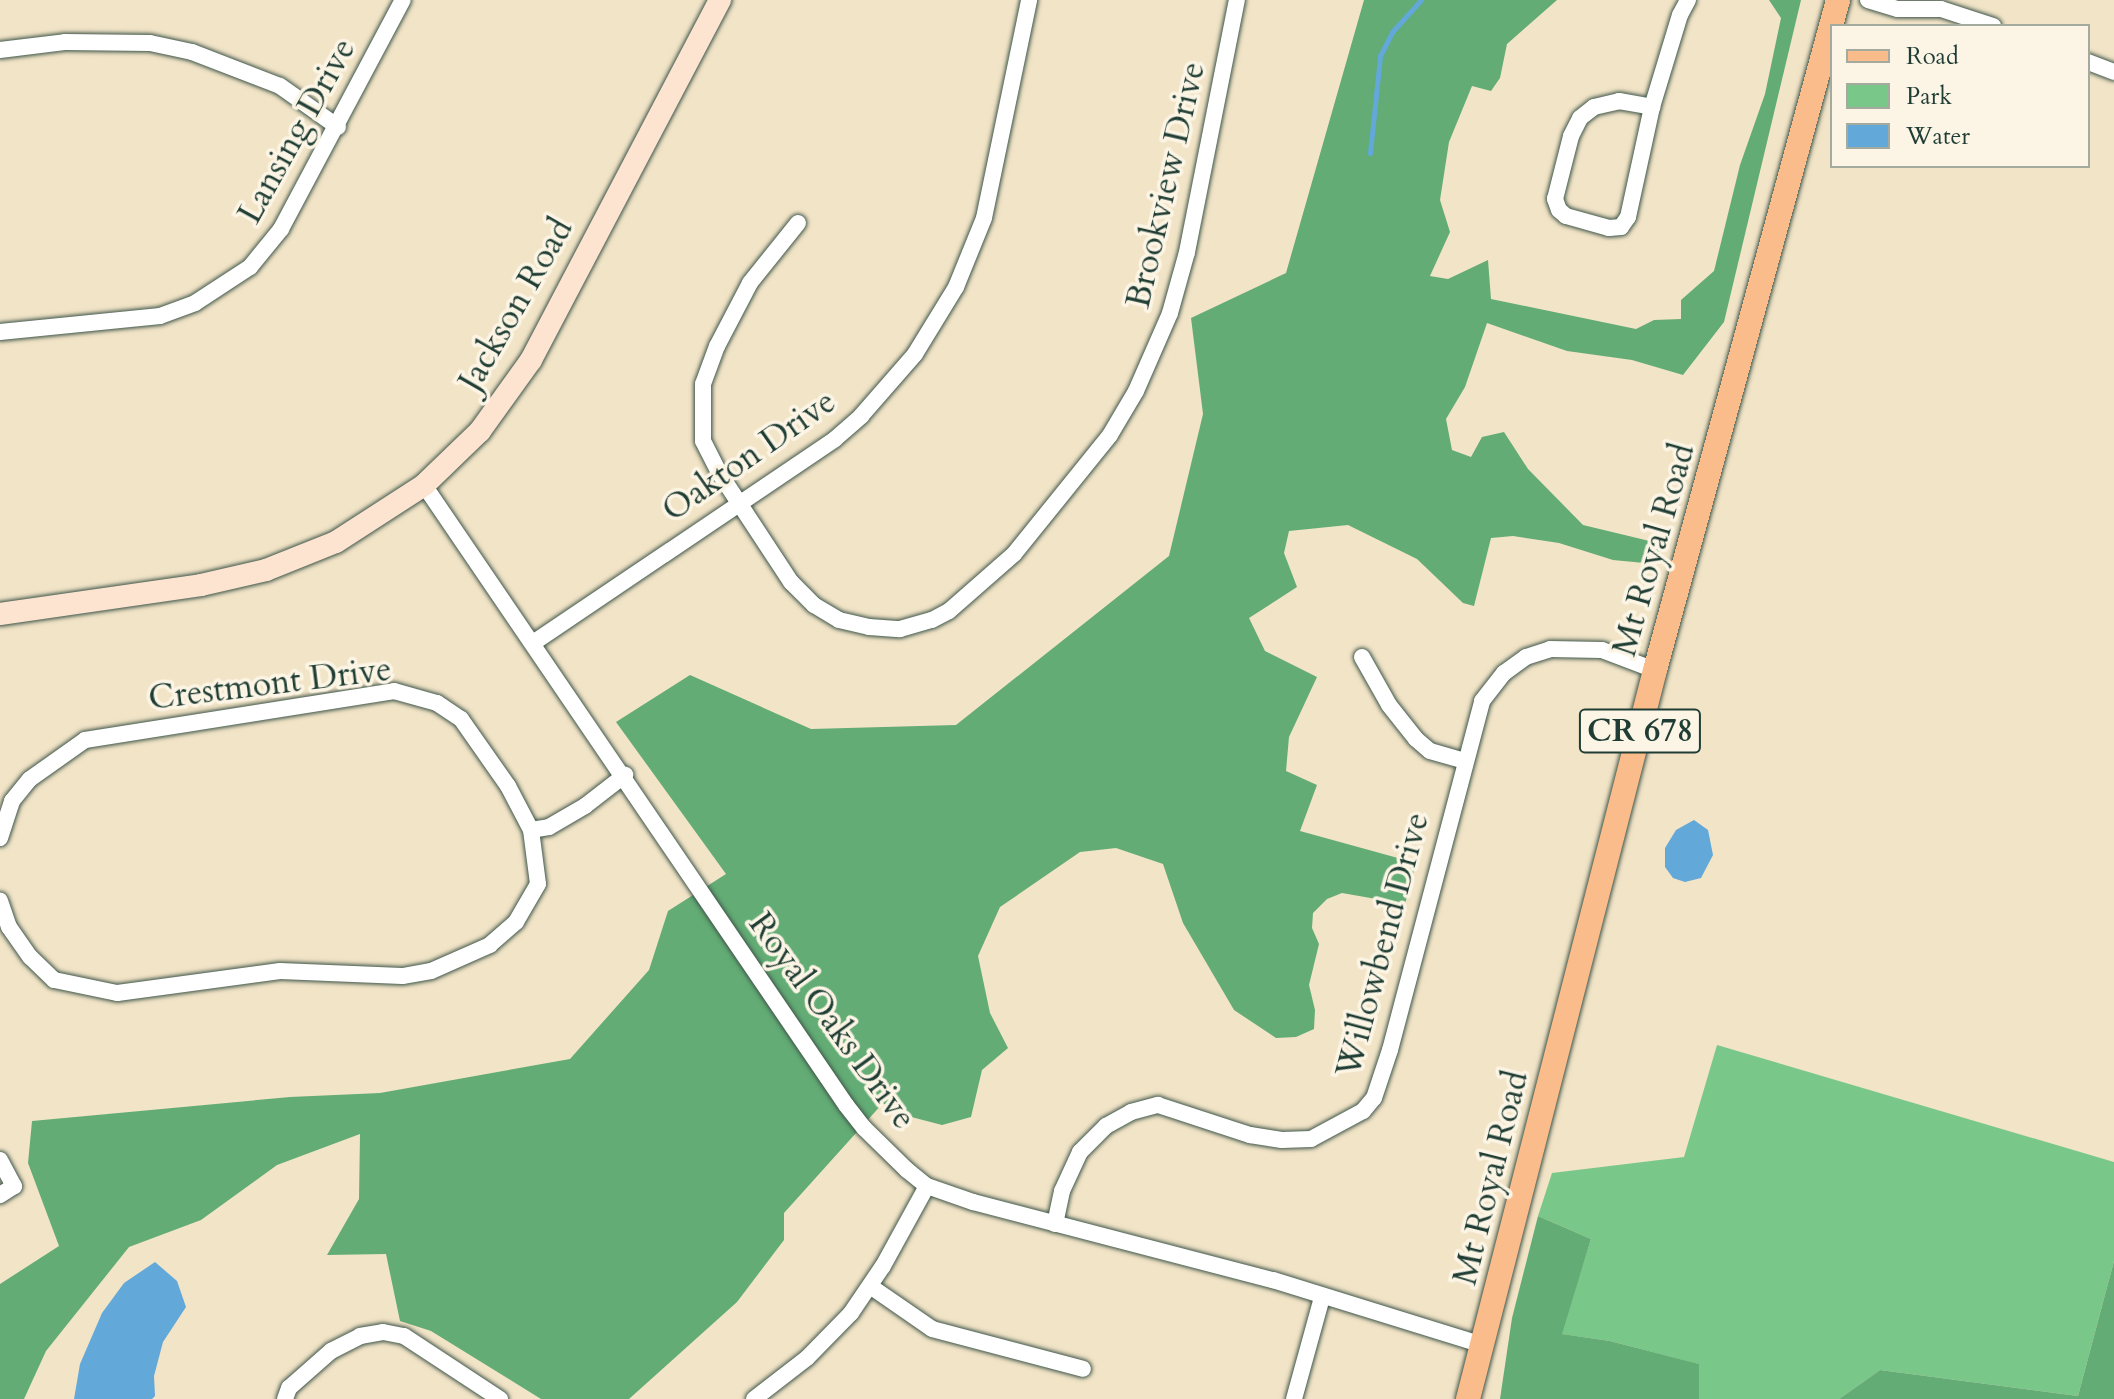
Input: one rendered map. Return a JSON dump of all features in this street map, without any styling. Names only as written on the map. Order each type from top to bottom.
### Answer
[{"type":"main road","name":"Mt Royal Road","points":[[1831,24],[1838,0]]},
{"type":"main road","name":"Mt Royal Road","points":[[1468,1399],[1655,670],[1830,29]]},
{"type":"street","name":"Lansing Drive","points":[[0,332],[160,316],[195,303],[250,267],[268,247],[338,127],[403,0]]},
{"type":"street","name":"Jackson Road","points":[[0,614],[201,585],[266,570],[336,542],[424,485],[480,431],[519,381],[720,0]]},
{"type":"street","name":"Oakton Drive","points":[[533,643],[738,501],[835,439],[861,416],[915,354],[956,287],[984,218],[1029,0]]},
{"type":"street","name":"Brookview Drive","points":[[798,223],[750,283],[717,346],[703,384],[703,441],[791,582],[814,605],[839,620],[869,627],[900,629],[932,620],[949,611],[1014,554],[1110,435],[1136,391],[1170,313],[1187,252],[1237,0]]},
{"type":"street","points":[[1652,107],[1608,102],[1580,118],[1571,136],[1555,199],[1559,210],[1609,228],[1621,227],[1628,217],[1652,107],[1680,15],[1688,0]]},
{"type":"street","points":[[1868,0],[1898,9],[1939,3],[1988,24]]},
{"type":"street","points":[[0,50],[65,42],[150,43],[192,52],[280,86],[338,127]]},
{"type":"street","points":[[2090,63],[2114,72]]},
{"type":"street","name":"Royal Oaks Drive","points":[[424,485],[625,775],[846,1105],[885,1150],[927,1186],[984,1206],[1273,1280],[1483,1345]]},
{"type":"street","name":"Willowbend Drive","points":[[1055,1224],[1062,1191],[1080,1152],[1106,1126],[1131,1112],[1158,1105],[1250,1135],[1311,1139],[1338,1128],[1369,1105],[1390,1050],[1482,701],[1504,673],[1526,657],[1550,649],[1577,647],[1602,650],[1655,670]]},
{"type":"street","points":[[1362,657],[1389,705],[1416,739],[1430,751],[1464,761]]},
{"type":"street","name":"Crestmont Drive","points":[[0,838],[12,801],[30,779],[85,740],[394,691],[437,703],[461,719],[508,786],[531,830],[538,884],[516,922],[490,945],[431,971],[402,976],[280,971],[117,993],[80,988],[54,980],[30,957],[9,927],[0,901]]},
{"type":"street","points":[[531,830],[549,827],[585,806],[625,775]]},
{"type":"street","points":[[0,1160],[14,1186],[0,1195]]},
{"type":"street","points":[[754,1399],[833,1333],[870,1286],[927,1186]]},
{"type":"street","points":[[870,1286],[932,1329],[1083,1369]]},
{"type":"street","points":[[1294,1399],[1322,1297]]},
{"type":"street","points":[[285,1399],[289,1388],[331,1351],[360,1336],[383,1332],[404,1336],[500,1399]]},
{"type":"green space","points":[[1364,0],[1557,0],[1507,44],[1500,78],[1491,91],[1472,86],[1449,142],[1440,200],[1450,232],[1430,276],[1448,279],[1488,260],[1491,299],[1636,329],[1654,320],[1681,319],[1681,300],[1714,271],[1740,165],[1765,94],[1781,18],[1769,0],[1801,0],[1724,322],[1683,375],[1632,360],[1567,351],[1487,323],[1465,387],[1446,419],[1452,450],[1471,457],[1482,437],[1504,432],[1528,469],[1583,525],[1662,544],[1655,564],[1613,560],[1559,543],[1513,536],[1491,538],[1474,606],[1463,603],[1417,559],[1348,525],[1289,531],[1284,553],[1297,587],[1249,618],[1265,651],[1317,677],[1289,737],[1286,771],[1317,785],[1300,831],[1416,863],[1405,904],[1342,893],[1327,899],[1313,913],[1312,928],[1319,944],[1309,985],[1315,1010],[1314,1029],[1296,1037],[1276,1038],[1234,1010],[1183,923],[1163,864],[1116,848],[1080,852],[1000,907],[978,956],[990,1013],[1008,1048],[982,1070],[971,1117],[942,1125],[896,1113],[883,1103],[784,1213],[784,1240],[737,1302],[629,1399],[541,1399],[431,1331],[400,1321],[386,1254],[327,1255],[359,1199],[360,1134],[277,1165],[201,1220],[129,1247],[46,1351],[24,1399],[0,1399],[0,1284],[59,1246],[28,1163],[32,1121],[290,1097],[380,1093],[570,1059],[649,970],[668,911],[726,874],[616,722],[690,675],[811,729],[956,725],[1169,556],[1203,414],[1191,318],[1286,273]]},
{"type":"green space","points":[[1717,1045],[2114,1162],[2114,1261],[2078,1396],[1880,1370],[1839,1399],[1699,1399],[1698,1364],[1610,1341],[1561,1334],[1591,1239],[1538,1216],[1552,1173],[1684,1157]]},
{"type":"green space","points":[[1538,1216],[1591,1239],[1562,1334],[1610,1341],[1699,1364],[1699,1399],[1500,1399],[1512,1318]]},
{"type":"green space","points":[[2114,1261],[2114,1399],[1839,1399],[1880,1370],[2078,1396]]},
{"type":"water","points":[[1694,820],[1708,830],[1713,855],[1701,878],[1685,882],[1673,878],[1665,867],[1665,848],[1676,830]]},
{"type":"water","points":[[155,1262],[177,1281],[186,1307],[163,1342],[154,1376],[155,1396],[152,1399],[74,1399],[80,1364],[102,1313],[124,1283]]},
{"type":"waterway","points":[[1370,153],[1380,56],[1392,32],[1421,0]]}]
